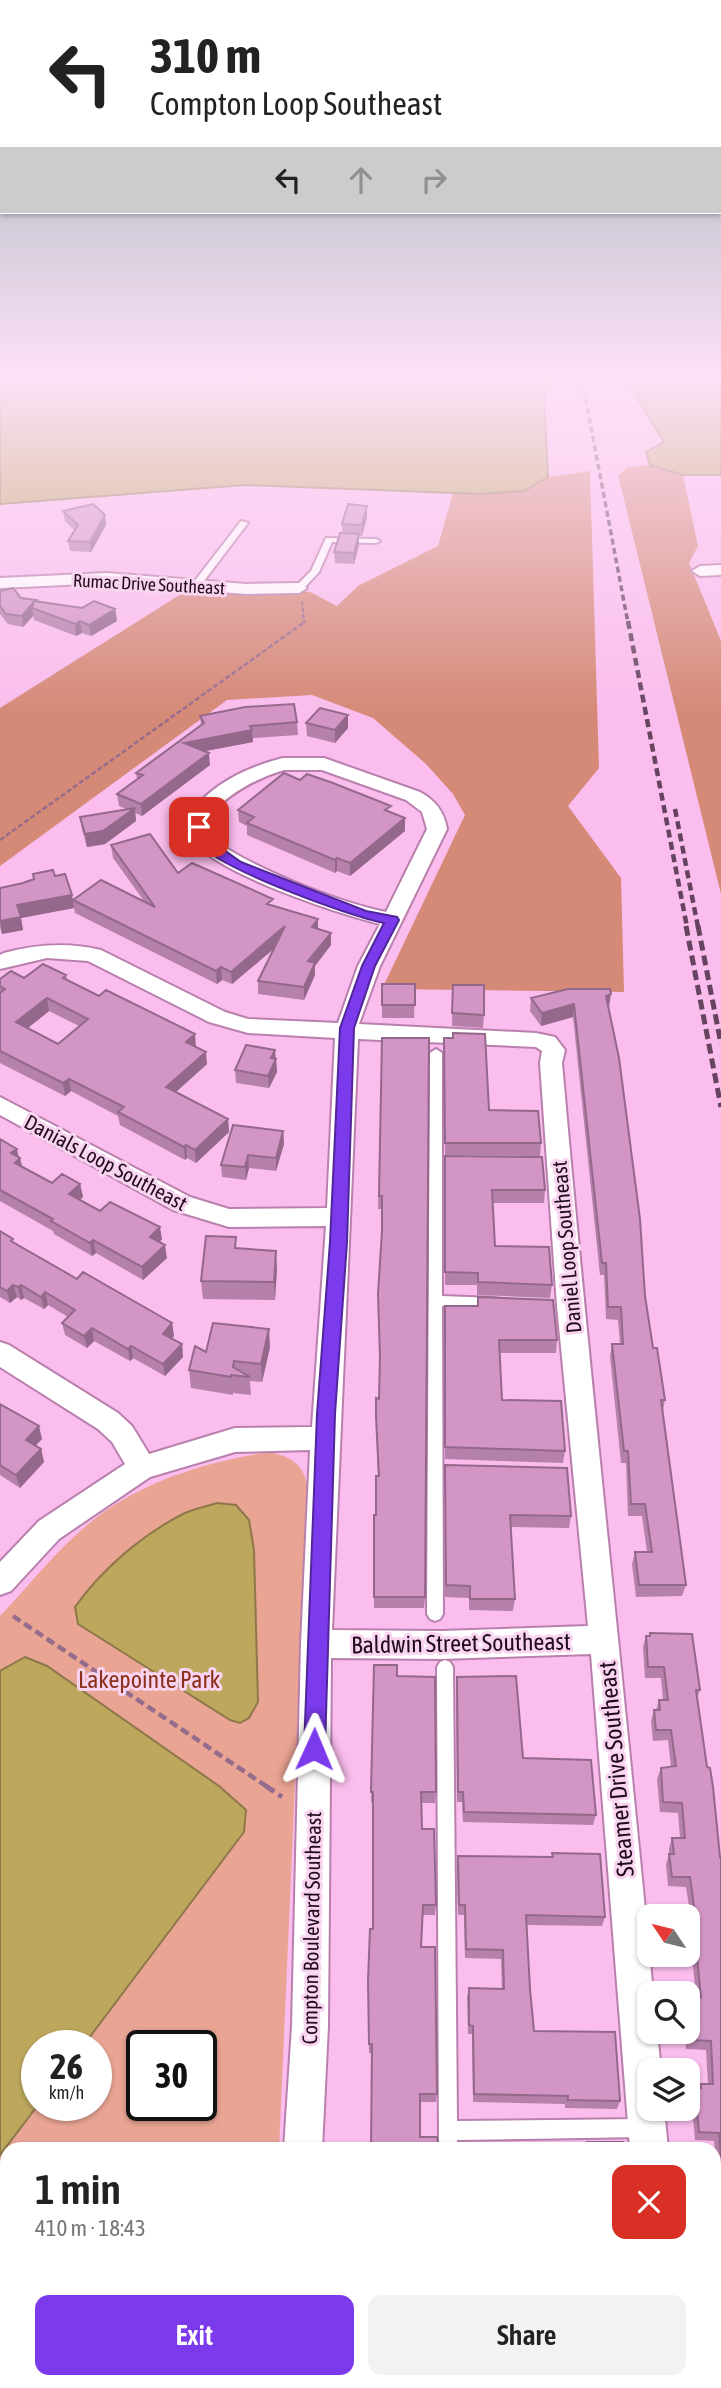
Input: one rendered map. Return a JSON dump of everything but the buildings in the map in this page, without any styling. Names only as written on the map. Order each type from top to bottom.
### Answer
[{"type":"street","points":[[700,571],[721,570]]},
{"type":"street","name":"Rumac Drive Southeast","points":[[0,583],[107,578],[246,589],[299,588]]},
{"type":"street","name":"Compton Boulevard Southeast","points":[[303,2142],[310,2013],[316,1644],[347,1028],[369,966],[392,920],[437,829],[436,814],[425,802],[324,764],[284,764],[249,774],[209,803],[199,815],[201,839],[214,851],[237,864],[363,915],[392,920]]},
{"type":"street","points":[[0,962],[23,954],[76,951],[94,955],[217,1017],[248,1026],[347,1028]]},
{"type":"street","name":"Daniel Loop Southeast","points":[[347,1028],[512,1040],[551,1063],[550,1163],[562,1306],[605,1640]]},
{"type":"street","name":"Danials Loop Southeast","points":[[0,1105],[182,1204],[204,1212],[229,1218],[339,1217]]},
{"type":"street","points":[[0,1353],[108,1421],[122,1434],[142,1468]]},
{"type":"street","points":[[0,1582],[49,1530],[120,1480],[142,1468],[235,1440],[327,1438]]},
{"type":"street","name":"Baldwin Street Southeast","points":[[316,1644],[455,1645],[605,1640]]},
{"type":"street","name":"Steamer Drive Southeast","points":[[605,1640],[648,2138]]},
{"type":"lane","points":[[197,584],[244,523]]},
{"type":"lane","points":[[299,588],[315,572],[330,540],[376,541]]},
{"type":"lane","points":[[435,1614],[442,1468],[435,1301],[441,1162],[436,1053]]},
{"type":"lane","points":[[435,1301],[505,1303]]},
{"type":"lane","points":[[445,1667],[448,2140],[648,2138]]},
{"type":"path","points":[[0,840],[306,622],[299,588]]},
{"type":"path","points":[[13,1616],[282,1797]]},
{"type":"green space","name":"Lakepointe Park","points":[[269,1452],[296,1463],[304,1474],[308,1489],[279,2142],[0,2142],[0,1616],[48,1563],[99,1516],[144,1489],[192,1470]]},
{"type":"shaded area","points":[[0,491],[162,491],[0,504]]},
{"type":"shaded area","points":[[413,491],[518,491],[480,494]]},
{"type":"shaded area","points":[[591,491],[599,768],[568,806],[621,878],[624,992],[382,989],[465,815],[453,794],[426,764],[373,718],[312,695],[227,700],[0,866],[0,708],[189,589],[310,592],[337,606],[358,586],[438,546],[453,493]]},
{"type":"shaded area","points":[[622,491],[686,491],[698,546],[689,563],[721,641],[721,894]]},
{"type":"shaded area","points":[[217,1503],[236,1505],[249,1520],[254,1550],[258,1702],[249,1718],[240,1723],[230,1720],[78,1624],[75,1607],[97,1580],[137,1543],[181,1515]]},
{"type":"shaded area","points":[[25,1657],[47,1666],[219,1786],[246,1810],[244,1832],[95,2030],[21,2030],[21,2121],[26,2121],[10,2142],[0,2142],[0,1671]]},
{"type":"railway","points":[[603,491],[628,623]]},
{"type":"railway","points":[[628,621],[687,927]]},
{"type":"railway","points":[[675,809],[698,927]]},
{"type":"railway","points":[[686,926],[721,1107]]},
{"type":"railway","points":[[698,926],[721,1044]]},
{"type":"route","points":[[199,827],[201,839],[214,851],[237,864],[363,915],[392,920],[354,1002],[347,1028],[338,1242],[326,1414],[314,1749]]}]
